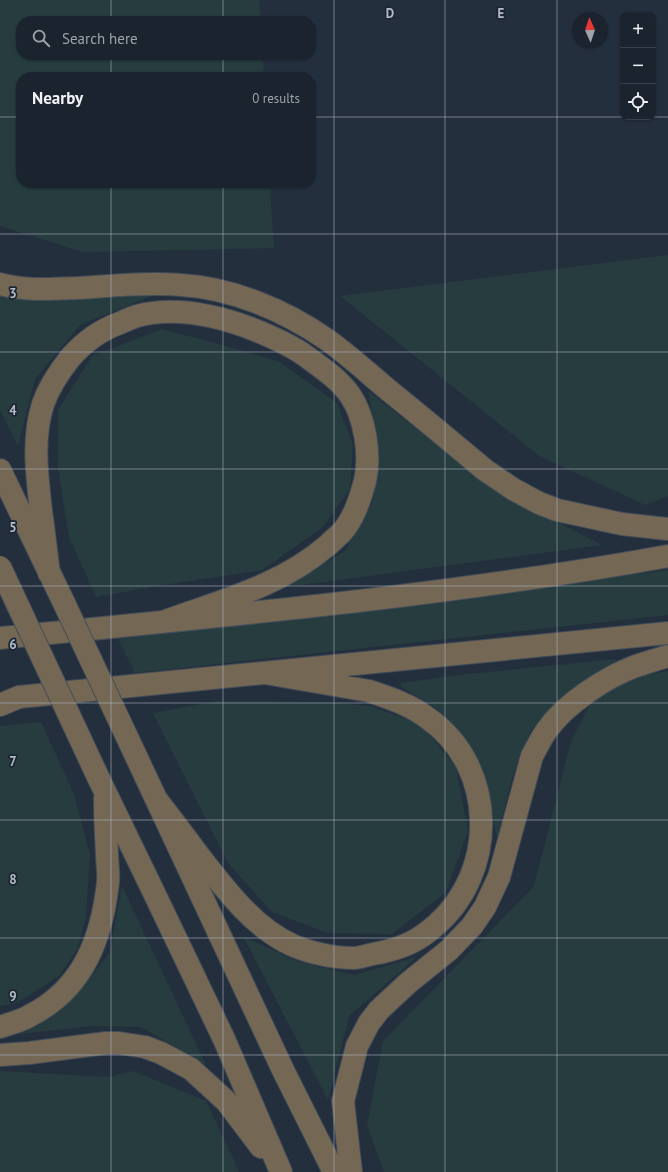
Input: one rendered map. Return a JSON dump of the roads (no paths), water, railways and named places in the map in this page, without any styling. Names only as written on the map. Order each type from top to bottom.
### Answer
[{"type":"highway","points":[[0,284],[23,288],[45,289],[144,284],[180,285],[224,292],[259,303],[295,320],[326,339],[485,470],[513,489],[557,510],[622,524],[668,529]]},
{"type":"highway","points":[[49,573],[37,479],[36,452],[38,427],[43,405],[52,384],[62,368],[79,348],[98,333],[109,327],[137,316],[165,312],[189,312],[214,317],[272,336],[320,366],[340,383],[358,407],[364,426],[367,463],[366,476],[360,498],[342,533],[298,567],[261,587],[163,622]]},
{"type":"highway","points":[[0,470],[283,1070],[334,1172]]},
{"type":"highway","points":[[0,638],[316,606],[466,588],[668,556]]},
{"type":"highway","points":[[0,567],[101,784],[224,1039],[280,1172]]},
{"type":"highway","points":[[6,700],[668,633]]},
{"type":"highway","points":[[351,1172],[343,1101],[357,1046],[369,1023],[379,1010],[408,983],[449,950],[472,926],[485,907],[499,877],[532,756],[547,729],[570,706],[596,687],[616,675],[668,656]]},
{"type":"highway","points":[[156,799],[215,876],[241,907],[258,922],[292,945],[314,952],[354,958],[387,952],[405,946],[423,936],[445,917],[455,905],[468,883],[478,855],[481,839],[481,812],[477,786],[458,747],[451,738],[429,718],[408,705],[369,691],[264,673]]},
{"type":"highway","points":[[0,1027],[32,1015],[48,1005],[70,986],[80,973],[88,958],[98,932],[108,880],[101,784]]},
{"type":"highway","points":[[0,1055],[106,1043],[119,1043],[145,1047],[162,1053],[191,1069],[227,1102],[280,1172]]}]
